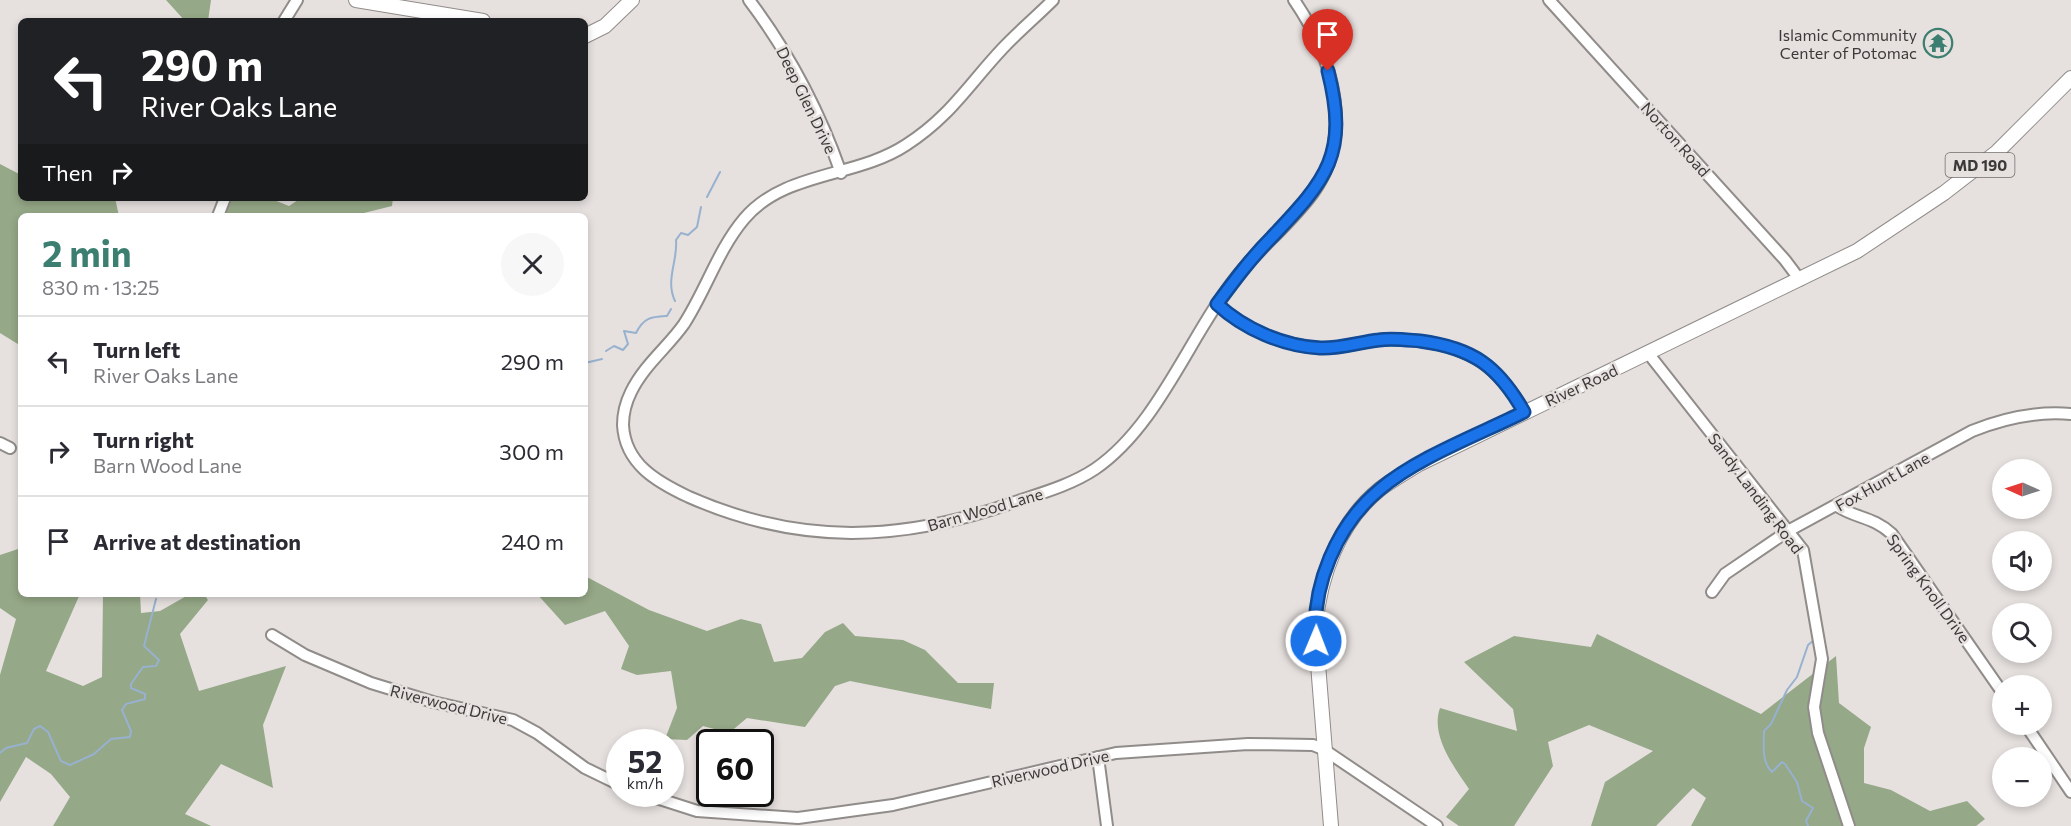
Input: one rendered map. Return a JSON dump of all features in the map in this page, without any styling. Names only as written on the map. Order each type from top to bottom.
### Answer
[{"type":"main road","points":[[356,0],[465,18]]},
{"type":"main road","points":[[588,34],[605,26],[632,0]]},
{"type":"main road","name":"River Road","points":[[1331,826],[1315,627],[1317,599],[1336,544],[1361,506],[1381,488],[1419,464],[1857,251],[1944,193],[1996,152],[2071,78]]},
{"type":"street","points":[[286,18],[297,0]]},
{"type":"street","name":"Deep Glen Drive","points":[[749,0],[776,37],[801,79],[841,173]]},
{"type":"street","name":"Barn Wood Lane","points":[[1053,0],[1003,48],[954,107],[902,148],[871,163],[781,190],[746,216],[730,238],[683,325],[638,380],[625,408],[623,424],[630,453],[644,471],[665,486],[728,514],[778,526],[829,534],[862,534],[939,526],[1056,488],[1094,469],[1130,438],[1167,388],[1194,338],[1217,304],[1236,278],[1314,192],[1327,168],[1336,135],[1336,105],[1327,67],[1313,33],[1294,0]]},
{"type":"street","name":"Norton Road","points":[[1549,0],[1785,260],[1800,280]]},
{"type":"street","points":[[1217,304],[1233,319],[1291,343],[1321,348],[1381,339],[1411,340],[1445,345],[1468,352],[1497,374],[1524,412]]},
{"type":"street","name":"Sandy Landing Road","points":[[1648,353],[1803,550],[1822,659],[1814,707],[1818,733],[1849,826]]},
{"type":"street","name":"Fox Hunt Lane","points":[[1712,592],[1725,574],[1788,531],[1972,431],[1996,421],[2038,413],[2071,414]]},
{"type":"street","name":"Spring Knoll Drive","points":[[1837,506],[1846,512],[1870,518],[1892,534],[1992,678]]},
{"type":"street","name":"Riverwood Drive","points":[[272,635],[305,655],[371,683],[433,702],[513,720],[537,733],[585,768],[606,778]]},
{"type":"street","points":[[2032,735],[2071,792]]},
{"type":"street","name":"Riverwood Drive","points":[[684,807],[697,811],[798,818],[893,805],[1098,757],[1169,748],[1248,744],[1313,745],[1323,748],[1437,826]]},
{"type":"street","points":[[1098,757],[1107,826]]},
{"type":"green space","points":[[166,0],[211,0],[208,18],[182,18]]},
{"type":"green space","points":[[0,164],[18,173],[18,201],[116,201],[118,213],[18,213],[18,344],[0,333]]},
{"type":"green space","points":[[230,201],[276,201],[289,206],[296,201],[393,201],[392,206],[364,213],[225,213]]},
{"type":"green space","points":[[18,549],[18,597],[79,597],[46,671],[83,686],[102,677],[103,597],[140,597],[141,613],[160,611],[185,597],[206,597],[208,600],[180,634],[199,691],[286,666],[263,725],[273,788],[221,764],[185,814],[211,826],[53,826],[70,797],[51,774],[26,757],[0,802],[0,675],[16,619],[0,608],[0,555]]},
{"type":"green space","points":[[588,578],[649,610],[707,631],[741,619],[761,624],[774,662],[802,658],[825,632],[843,623],[855,636],[903,640],[925,650],[958,683],[994,683],[991,709],[850,681],[835,686],[805,727],[747,718],[734,729],[714,729],[703,726],[696,729],[696,732],[687,740],[684,740],[684,729],[669,729],[677,708],[671,671],[637,675],[621,669],[629,646],[605,611],[565,625],[540,597],[588,597]]},
{"type":"green space","points":[[1597,634],[1761,714],[1836,656],[1839,703],[1871,727],[1864,748],[1864,783],[1891,790],[1930,811],[1967,801],[1985,819],[1976,826],[1691,826],[1706,798],[1693,788],[1656,826],[1591,826],[1605,782],[1653,751],[1589,725],[1548,742],[1553,766],[1514,826],[1459,826],[1446,817],[1469,789],[1441,740],[1438,729],[1440,708],[1517,731],[1513,709],[1464,662],[1514,636],[1591,647]]},
{"type":"waterway","points":[[707,197],[720,172]]},
{"type":"waterway","points":[[675,301],[671,278],[676,240],[681,233],[688,235],[697,227],[701,207]]},
{"type":"waterway","points":[[606,351],[614,346],[623,350],[628,344],[624,331],[636,333],[645,321],[667,316],[671,309]]},
{"type":"waterway","points":[[588,362],[602,359]]},
{"type":"waterway","points":[[0,753],[6,748],[27,743],[34,729],[40,726],[48,732],[61,761],[70,765],[94,754],[111,739],[130,737],[131,731],[122,710],[126,704],[145,699],[145,694],[131,688],[131,684],[143,667],[156,666],[159,660],[144,646],[156,599]]},
{"type":"waterway","points":[[1808,826],[1806,821],[1813,808],[1802,801],[1797,782],[1785,764],[1782,762],[1772,772],[1768,768],[1764,753],[1764,731],[1771,724],[1787,690],[1797,677],[1808,645],[1814,640]]},
{"type":"place","name":"Islamic Community Center of Potomac","points":[[1938,43]]},
{"type":"route","points":[[1316,641],[1317,599],[1326,569],[1336,544],[1361,506],[1381,488],[1419,464],[1524,412],[1497,374],[1468,352],[1445,345],[1411,340],[1381,339],[1347,346],[1321,348],[1291,343],[1233,319],[1217,304],[1270,238],[1314,192],[1327,168],[1336,135],[1336,105],[1328,71]]}]
